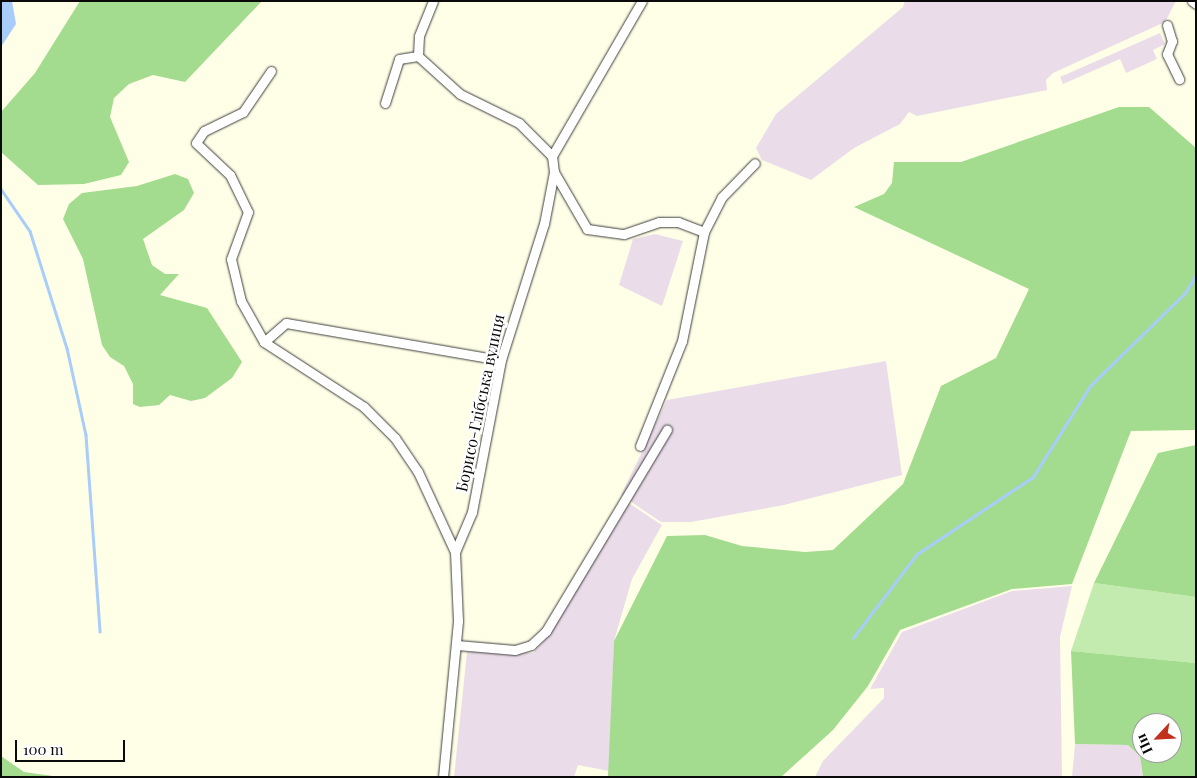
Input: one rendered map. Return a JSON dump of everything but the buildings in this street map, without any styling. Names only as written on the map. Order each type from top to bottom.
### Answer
[{"type":"street","points":[[433,1],[418,36],[418,56],[460,94],[519,122],[552,156],[642,1]]},
{"type":"street","points":[[1192,1],[1196,4]]},
{"type":"street","points":[[1167,25],[1172,41],[1167,54],[1179,79]]},
{"type":"street","points":[[385,104],[399,59],[418,56]]},
{"type":"street","points":[[271,71],[243,112],[204,131],[196,143],[242,192],[248,212],[231,259],[241,301],[264,342],[364,407],[395,438],[418,472],[455,552]]},
{"type":"street","name":"Борисо-Глібська вулиця","points":[[443,777],[457,645],[455,552],[472,512],[501,360],[544,224],[554,172],[552,156]]},
{"type":"street","points":[[640,446],[682,341],[704,232],[722,196],[755,163]]},
{"type":"street","points":[[554,172],[586,229],[624,234],[660,222],[678,222],[704,232]]},
{"type":"street","points":[[264,342],[286,323],[501,360]]},
{"type":"street","points":[[457,645],[515,650],[531,645],[541,636],[667,430]]},
{"type":"shaded area","points":[[905,1],[1176,1],[1165,22],[1053,73],[1046,80],[1047,90],[917,116],[909,112],[900,124],[854,148],[811,180],[762,160],[756,148],[776,114],[903,7]]},
{"type":"shaded area","points":[[1160,33],[1165,44],[1153,50],[1157,59],[1126,73],[1120,59],[1063,84],[1060,77]]},
{"type":"shaded area","points":[[655,234],[683,241],[662,306],[619,285],[633,239]]},
{"type":"shaded area","points":[[886,361],[902,475],[784,505],[691,522],[661,522],[621,495],[667,400]]},
{"type":"shaded area","points":[[627,502],[662,525],[632,579],[614,641],[609,771],[578,765],[574,777],[454,777],[467,652],[533,653],[549,635]]},
{"type":"shaded area","points":[[1072,586],[1060,637],[1062,777],[815,777],[823,761],[884,698],[884,688],[870,689],[902,632],[1012,591]]},
{"type":"shaded area","points":[[1075,744],[1128,745],[1132,749],[1132,763],[1141,763],[1143,777],[1072,777]]},
{"type":"green space","points":[[80,1],[262,1],[185,82],[153,75],[129,84],[114,98],[110,117],[129,162],[121,175],[84,184],[38,185],[1,152],[1,112],[35,73]]},
{"type":"green space","points":[[1119,107],[1149,107],[1196,148],[1196,430],[1131,431],[1072,584],[1012,589],[900,630],[868,686],[833,730],[781,777],[608,777],[614,641],[667,536],[705,535],[742,546],[805,552],[833,550],[903,484],[941,386],[996,358],[1029,289],[854,207],[884,194],[892,183],[894,162],[961,162]]},
{"type":"green space","points":[[175,174],[188,179],[194,193],[184,210],[143,239],[152,265],[165,274],[179,274],[160,295],[207,308],[242,362],[232,378],[205,398],[191,401],[170,395],[159,405],[140,407],[133,404],[133,384],[124,366],[110,357],[102,345],[83,259],[63,219],[69,204],[82,193],[137,186]]},
{"type":"green space","points":[[1196,445],[1196,597],[1094,583],[1158,453]]},
{"type":"green space","points":[[1094,583],[1196,597],[1196,663],[1071,651]]},
{"type":"green space","points":[[1071,651],[1196,663],[1196,777],[1143,777],[1141,763],[1182,763],[1182,713],[1132,713],[1132,749],[1128,745],[1075,744]]},
{"type":"green space","points":[[1,756],[24,772],[60,777],[1,777]]},
{"type":"water","points":[[1,1],[12,1],[16,24],[1,47]]},
{"type":"waterway","points":[[1,189],[30,231],[67,348],[86,435],[100,632]]},
{"type":"waterway","points":[[853,638],[917,554],[1033,477],[1090,386],[1185,293],[1196,275]]}]
